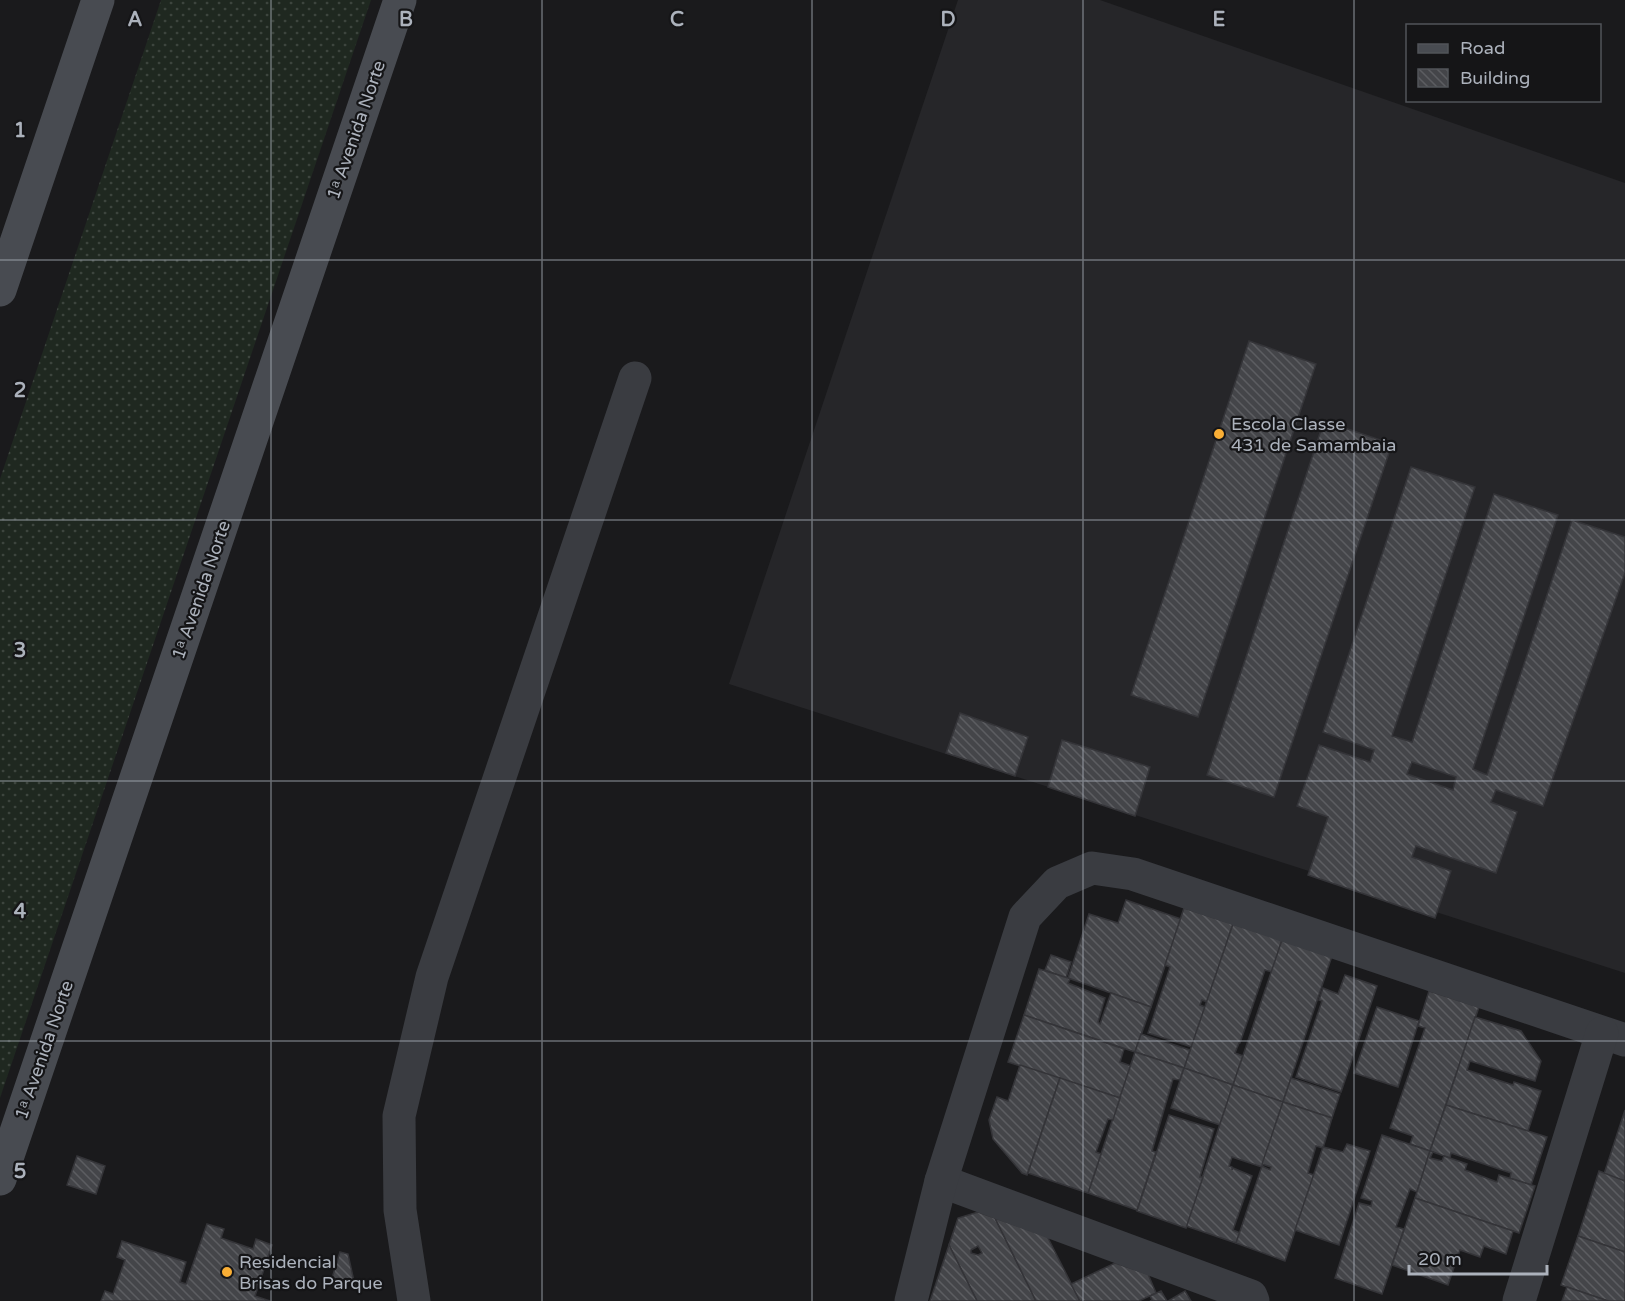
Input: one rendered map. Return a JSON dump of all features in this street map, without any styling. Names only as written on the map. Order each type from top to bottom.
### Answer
[{"type":"main road","points":[[0,290],[98,0]]},
{"type":"main road","name":"1ᵃ Avenida Norte","points":[[0,1179],[400,0]]},
{"type":"street","points":[[414,1301],[400,1210],[399,1116],[432,977],[635,378]]},
{"type":"street","points":[[911,1301],[941,1181],[1025,916],[1057,883],[1092,868],[1133,874],[1614,1036],[1519,1301]]},
{"type":"street","points":[[941,1181],[1261,1299]]},
{"type":"shaded area","points":[[161,0],[371,0],[0,1098],[0,479]]},
{"type":"shaded area","name":"Escola Classe 431 de Samambaia","points":[[958,0],[1100,0],[1625,183],[1625,973],[729,684]]},
{"type":"building","points":[[1249,341],[1316,364],[1198,717],[1131,695]]},
{"type":"building","points":[[1324,421],[1392,444],[1274,797],[1207,775]]},
{"type":"building","points":[[1411,467],[1475,487],[1392,736],[1412,742],[1494,494],[1558,515],[1473,769],[1487,775],[1572,520],[1625,537],[1625,573],[1543,806],[1496,790],[1491,802],[1517,812],[1496,873],[1416,846],[1412,857],[1451,871],[1435,918],[1308,875],[1328,817],[1297,806],[1319,745],[1370,762],[1374,750],[1323,732]],"holes":[[[1412,762],[1456,777],[1453,790],[1407,774]]]},
{"type":"building","points":[[960,713],[1028,737],[1015,776],[946,753]]},
{"type":"building","points":[[1062,740],[1150,767],[1135,816],[1048,787]]},
{"type":"building","points":[[1126,900],[1181,919],[1151,1007],[1068,978],[1089,914],[1118,923]]},
{"type":"building","points":[[1184,908],[1233,924],[1207,1002],[1202,1000],[1200,1005],[1205,1007],[1192,1047],[1148,1033],[1170,967],[1165,965]]},
{"type":"building","points":[[1233,924],[1282,940],[1272,972],[1265,970],[1235,1053],[1243,1056],[1233,1085],[1184,1068]]},
{"type":"building","points":[[1282,940],[1332,956],[1283,1102],[1233,1085]]},
{"type":"building","points":[[1051,955],[1071,962],[1066,978],[1045,970]]},
{"type":"building","points":[[1039,969],[1068,978],[1070,979],[1068,983],[1105,998],[1098,1022],[1100,1024],[1111,993],[1151,1007],[1135,1052],[1024,1015]]},
{"type":"building","points":[[1345,975],[1377,986],[1341,1092],[1296,1077],[1322,1001],[1319,1000],[1323,988],[1338,994]]},
{"type":"building","points":[[1429,991],[1479,1007],[1430,1151],[1410,1144],[1413,1136],[1390,1128],[1425,1028],[1418,1026]]},
{"type":"building","points":[[1377,1007],[1419,1021],[1398,1087],[1354,1073]]},
{"type":"building","points":[[1024,1015],[1124,1049],[1120,1062],[1131,1066],[1120,1098],[1008,1062]]},
{"type":"building","points":[[1475,1017],[1521,1031],[1541,1061],[1535,1081],[1470,1061],[1467,1070],[1513,1085],[1514,1082],[1541,1091],[1528,1131],[1446,1105]]},
{"type":"building","points":[[1141,1034],[1190,1050],[1184,1068],[1135,1052]]},
{"type":"building","points":[[1135,1052],[1184,1068],[1180,1080],[1173,1079],[1152,1151],[1156,1152],[1137,1210],[1088,1193]]},
{"type":"building","points":[[1020,1065],[1060,1078],[1027,1175],[1022,1173],[993,1139],[989,1120],[997,1097],[1008,1101]]},
{"type":"building","points":[[1184,1068],[1233,1085],[1220,1125],[1171,1108]]},
{"type":"building","points":[[1060,1078],[1120,1098],[1113,1120],[1108,1119],[1096,1152],[1101,1154],[1088,1193],[1028,1173]]},
{"type":"building","points":[[1291,1078],[1340,1094],[1332,1118],[1283,1102]]},
{"type":"building","points":[[1233,1085],[1283,1102],[1262,1167],[1232,1157],[1229,1166],[1232,1170],[1233,1168],[1252,1176],[1233,1230],[1240,1233],[1236,1243],[1186,1226]]},
{"type":"building","points":[[1283,1102],[1332,1118],[1323,1148],[1316,1146],[1308,1173],[1314,1175],[1285,1261],[1236,1243],[1262,1166],[1270,1170],[1271,1167],[1262,1164]]},
{"type":"building","points":[[1446,1105],[1547,1137],[1531,1185],[1510,1178],[1511,1173],[1451,1153],[1450,1158],[1430,1151]]},
{"type":"building","points":[[1625,1110],[1625,1181],[1604,1174]]},
{"type":"building","points":[[1169,1115],[1214,1129],[1200,1177],[1203,1177],[1186,1228],[1137,1211]]},
{"type":"building","points":[[1382,1135],[1430,1151],[1417,1192],[1410,1189],[1396,1227],[1404,1229],[1382,1294],[1335,1278],[1359,1203],[1371,1206],[1372,1201],[1361,1198]]},
{"type":"building","points":[[1347,1144],[1370,1151],[1339,1245],[1295,1230],[1323,1147],[1343,1152]]},
{"type":"building","points":[[1430,1151],[1433,1152],[1430,1158],[1442,1161],[1444,1156],[1467,1164],[1465,1170],[1497,1182],[1499,1175],[1535,1186],[1519,1233],[1415,1198]]},
{"type":"building","points":[[77,1156],[105,1166],[96,1194],[67,1185]]},
{"type":"building","points":[[1599,1171],[1625,1181],[1625,1252],[1578,1236]]},
{"type":"building","points":[[1415,1198],[1513,1231],[1506,1254],[1484,1246],[1480,1257],[1460,1250],[1448,1285],[1392,1265]]},
{"type":"building","points":[[978,1212],[995,1218],[1036,1301],[977,1301],[949,1245],[958,1218]],"holes":[[[978,1246],[982,1253],[978,1255],[971,1253],[971,1250]]]},
{"type":"building","points":[[995,1218],[1047,1236],[1080,1301],[1036,1301]]},
{"type":"building","name":"Residencial Brisas do Parque","points":[[207,1224],[224,1229],[221,1238],[253,1249],[256,1239],[272,1245],[255,1296],[270,1301],[101,1301],[105,1291],[113,1294],[125,1260],[117,1257],[122,1241],[186,1262],[180,1282],[186,1284]]},
{"type":"building","points":[[1578,1236],[1625,1252],[1625,1301],[1608,1301],[1561,1285]]},
{"type":"building","points":[[949,1245],[977,1301],[930,1301]]},
{"type":"building","points":[[340,1252],[348,1254],[355,1286],[332,1278]]},
{"type":"building","points":[[1115,1263],[1148,1274],[1156,1293],[1139,1301],[1080,1301],[1071,1284]]},
{"type":"building","points":[[1567,1287],[1608,1301],[1562,1301]]},
{"type":"building","points":[[1161,1291],[1167,1301],[1150,1301],[1152,1300],[1150,1296]]},
{"type":"building","points":[[1185,1291],[1191,1301],[1168,1301]]},
{"type":"place","name":"Escola Classe 431 de Samambaia","points":[[1219,434]]},
{"type":"place","name":"Residencial Brisas do Parque","points":[[227,1272]]}]
